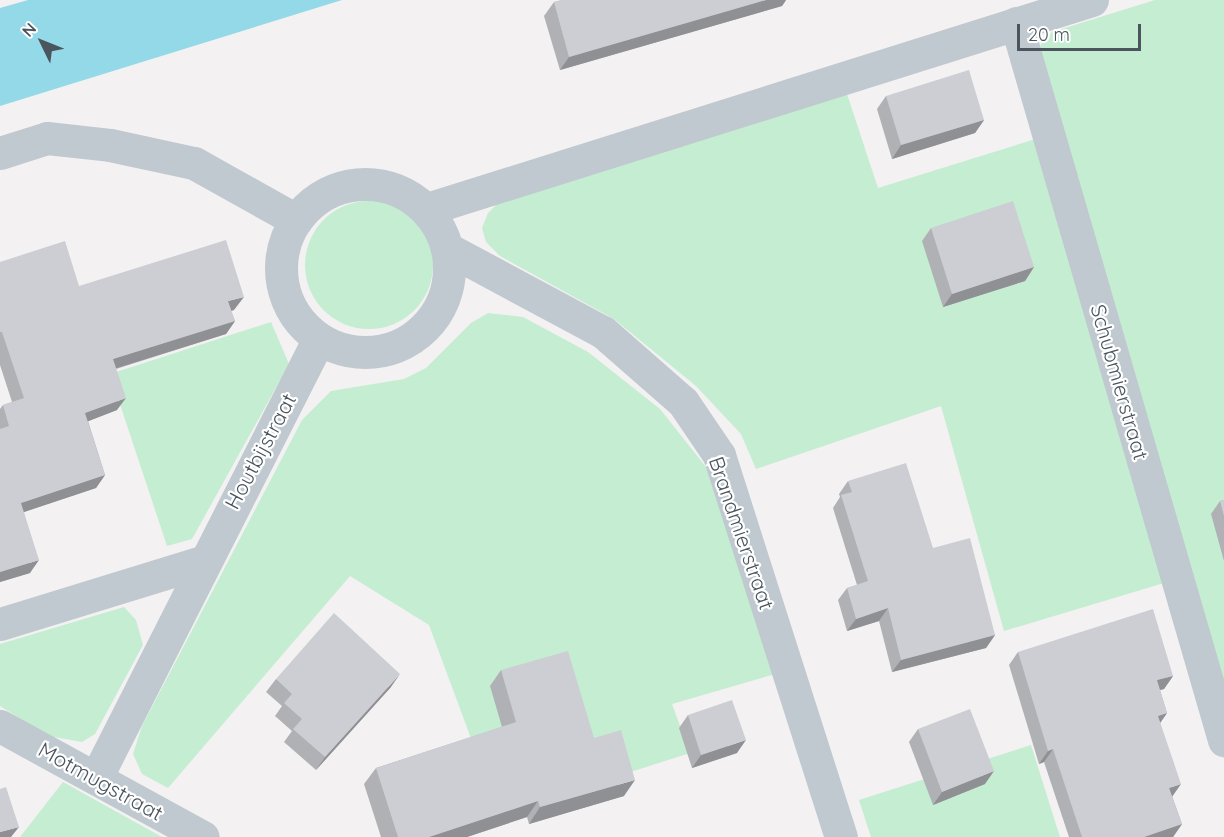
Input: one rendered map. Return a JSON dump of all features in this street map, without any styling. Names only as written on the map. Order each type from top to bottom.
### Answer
[{"type":"street","points":[[427,209],[1092,0]]},
{"type":"street","name":"Schubmierstraat","points":[[1016,23],[1224,740]]},
{"type":"street","points":[[0,153],[46,138],[110,145],[194,163],[296,220]]},
{"type":"street","points":[[359,183],[384,184],[407,194],[427,209],[448,249],[450,278],[441,305],[424,328],[401,345],[374,352],[345,350],[318,339],[289,306],[282,285],[280,262],[285,240],[296,220],[312,201],[334,189],[359,183]]},
{"type":"street","name":"Brandmierstraat","points":[[448,249],[603,332],[683,402],[719,455],[841,837]]},
{"type":"street","name":"Houtbijstraat","points":[[96,778],[202,562],[318,339]]},
{"type":"street","points":[[0,624],[202,562]]},
{"type":"street","name":"Motmugstraat","points":[[0,726],[202,837]]},
{"type":"green space","points":[[1155,0],[1224,0],[1224,683],[1039,61],[1041,44],[1052,32]]},
{"type":"green space","points":[[846,91],[878,188],[1042,137],[1174,580],[1004,631],[941,406],[756,469],[741,434],[696,386],[614,319],[500,256],[486,242],[482,228],[488,213],[502,199]]},
{"type":"green space","points":[[369,201],[394,206],[414,220],[428,240],[433,265],[428,290],[414,310],[394,324],[369,329],[344,324],[324,310],[310,290],[305,265],[310,240],[324,220],[344,206]]},
{"type":"green space","points":[[488,313],[523,317],[588,352],[660,409],[706,467],[775,674],[672,704],[690,753],[499,814],[429,625],[350,576],[168,788],[142,774],[133,754],[142,726],[302,420],[331,391],[404,379],[426,368],[471,323]]},
{"type":"green space","points":[[271,322],[289,364],[192,539],[167,546],[110,374]]},
{"type":"green space","points":[[124,607],[136,620],[143,645],[95,734],[82,742],[48,736],[0,706],[0,644]]},
{"type":"green space","points":[[1031,745],[1060,837],[871,837],[859,800]]},
{"type":"green space","points":[[63,782],[162,837],[20,837]]},
{"type":"water","points":[[28,0],[342,0],[0,106],[0,8]]},
{"type":"building","points":[[562,0],[766,0],[569,57],[554,2]]},
{"type":"building","points":[[969,70],[984,120],[901,145],[886,96]]},
{"type":"building","points":[[1013,201],[1034,267],[952,294],[931,228]]},
{"type":"building","points":[[226,240],[244,297],[228,301],[235,321],[113,359],[126,398],[85,413],[105,475],[21,503],[39,560],[0,572],[0,429],[9,426],[3,405],[24,398],[2,332],[0,332],[0,262],[65,241],[79,286]]},
{"type":"building","points":[[906,463],[933,548],[970,538],[995,635],[901,660],[888,608],[856,619],[847,588],[868,581],[841,495],[852,492],[848,481]]},
{"type":"building","points":[[1224,500],[1224,516],[1220,501]]},
{"type":"building","points":[[1153,609],[1173,676],[1157,680],[1167,713],[1158,716],[1181,784],[1169,788],[1182,824],[1144,837],[1082,837],[1053,749],[1048,751],[1018,652]]},
{"type":"building","points":[[334,613],[400,674],[325,757],[293,729],[302,719],[284,703],[292,694],[276,679]]},
{"type":"building","points":[[568,651],[594,738],[621,730],[635,780],[540,807],[538,801],[429,837],[398,837],[376,768],[516,722],[501,670]]},
{"type":"building","points":[[732,700],[746,740],[701,755],[688,715]]},
{"type":"building","points":[[970,709],[994,771],[942,792],[918,729]]},
{"type":"building","points":[[6,787],[19,827],[0,832],[0,789]]}]
